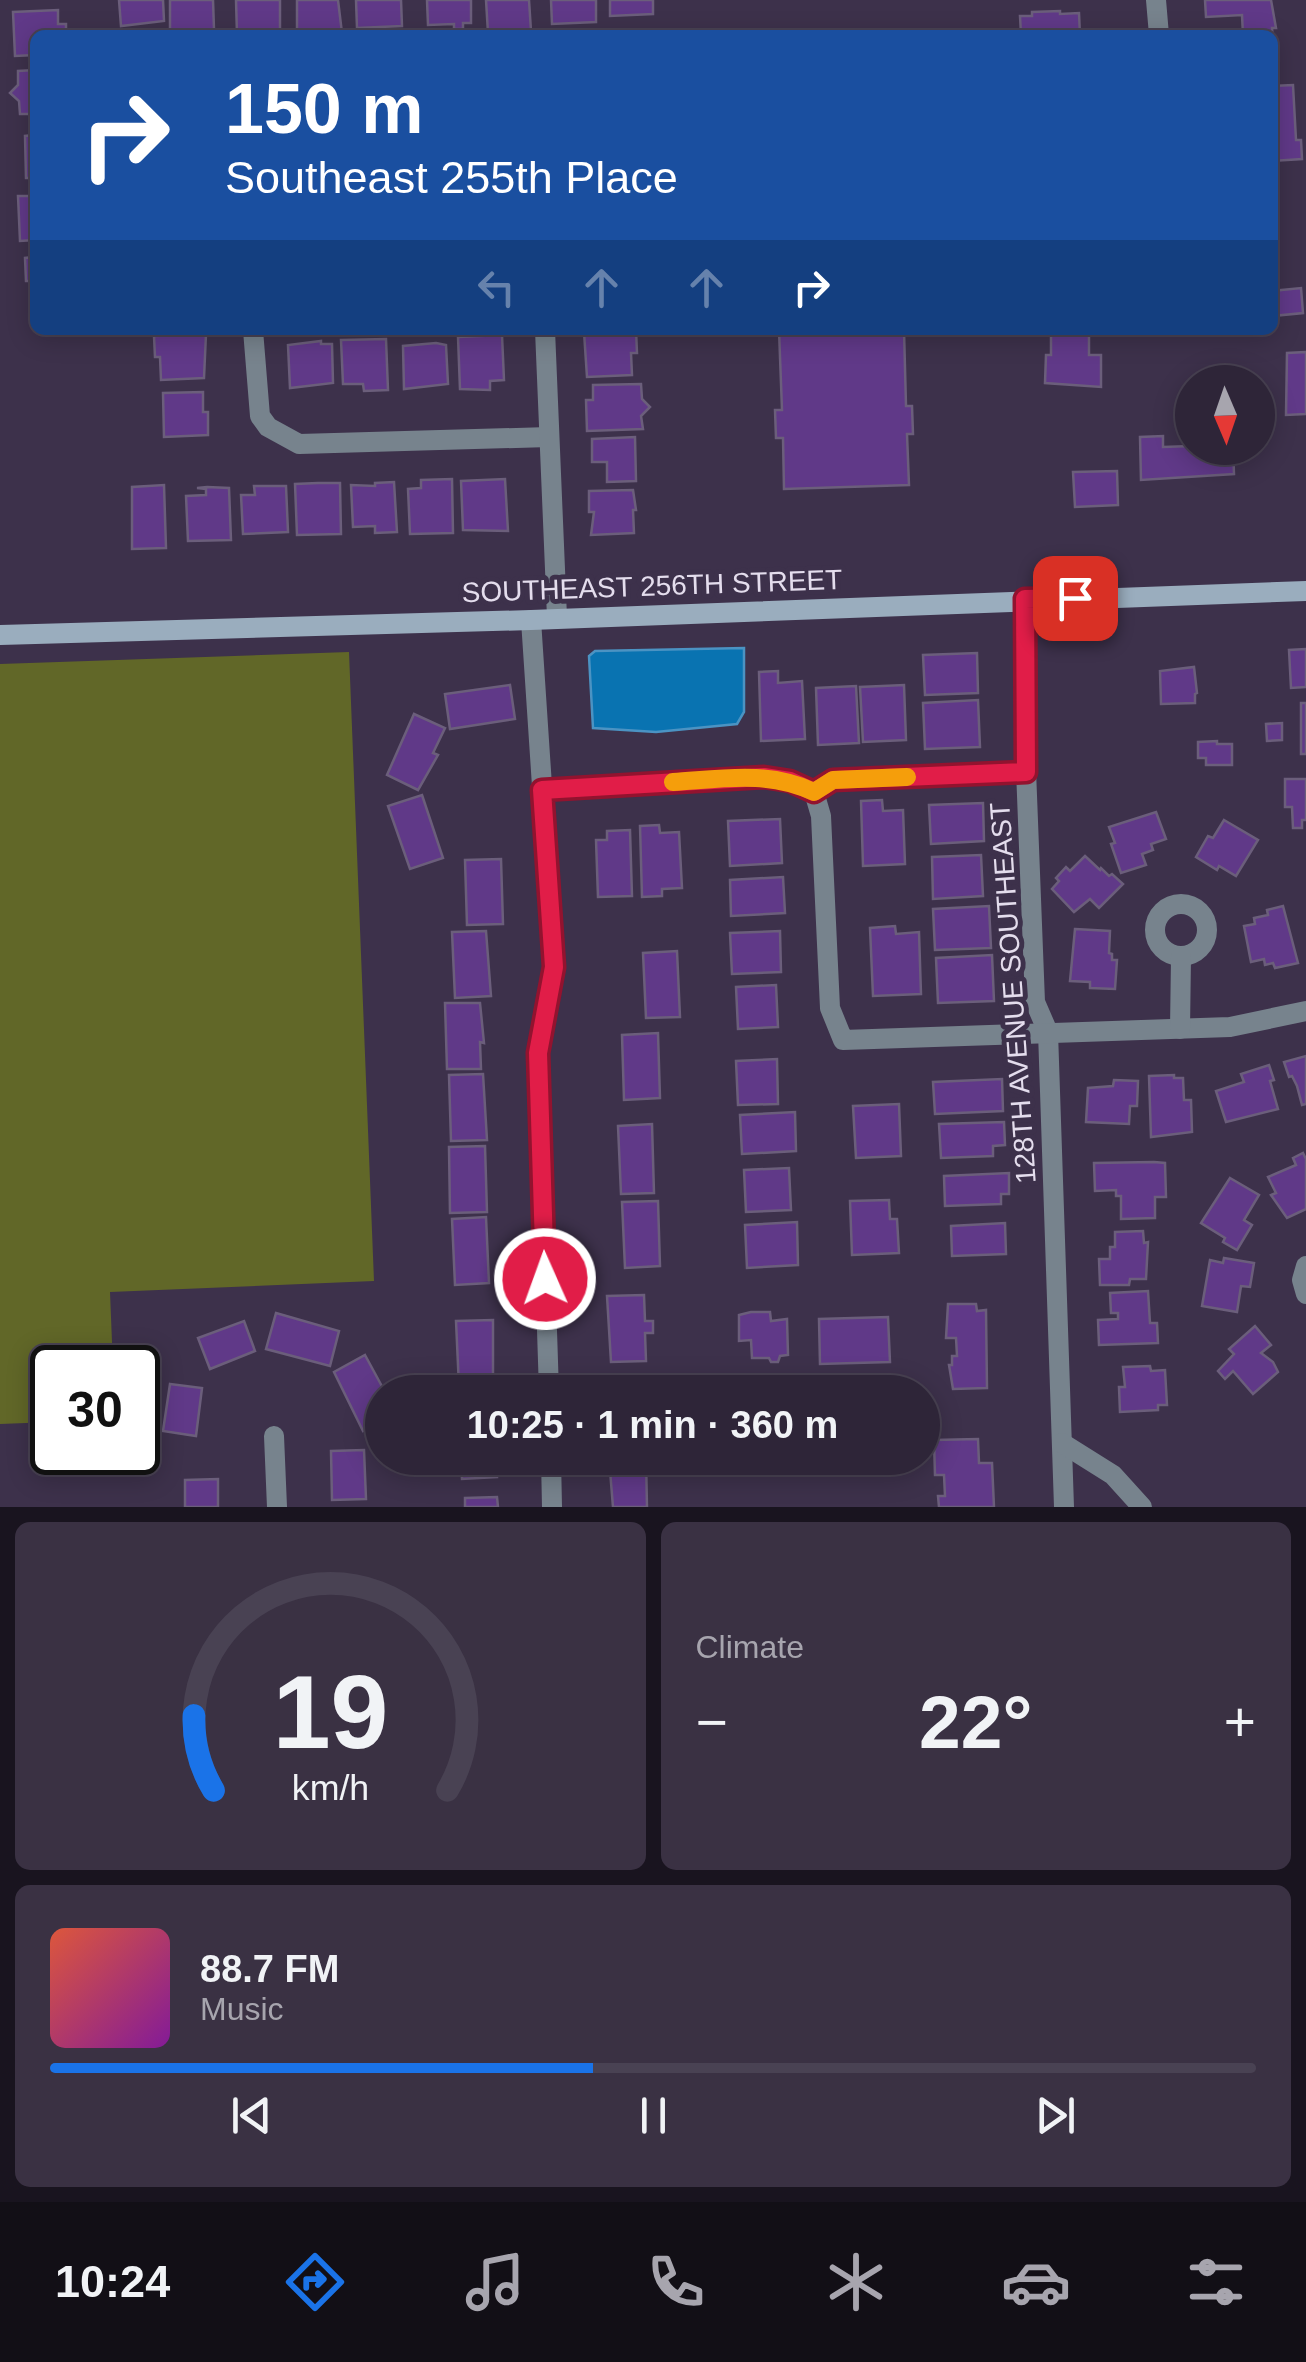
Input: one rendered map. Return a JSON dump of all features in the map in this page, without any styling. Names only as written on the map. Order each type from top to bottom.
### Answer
[{"type":"main road","name":"SOUTHEAST 256TH STREET","points":[[0,635],[1306,591]]},
{"type":"street","points":[[1156,0],[1159,30]]},
{"type":"street","points":[[253,335],[260,416],[268,427],[299,444],[548,437]]},
{"type":"street","points":[[546,335],[558,617]]},
{"type":"street","name":"128TH AVENUE SOUTHEAST","points":[[1025,599],[1026,772],[1035,1002],[1048,1032],[1064,1507]]},
{"type":"street","points":[[531,620],[554,967],[538,1053],[548,1375]]},
{"type":"street","points":[[814,792],[833,780],[1026,772]]},
{"type":"street","points":[[542,790],[764,777],[790,781],[814,792],[821,816],[830,1008],[844,1040],[1230,1027],[1306,1011]]},
{"type":"street","points":[[1180,1028],[1181,957]]},
{"type":"street","points":[[1306,1266],[1302,1280],[1306,1294]]},
{"type":"street","points":[[274,1436],[277,1507]]},
{"type":"street","points":[[1062,1443],[1113,1475],[1142,1507]]},
{"type":"street","points":[[551,1475],[552,1507]]},
{"type":"green space","points":[[349,652],[374,1281],[110,1292],[112,1345],[30,1345],[30,1423],[0,1424],[0,664]]},
{"type":"water","points":[[744,648],[744,712],[737,724],[656,732],[593,728],[589,656],[595,651]]},
{"type":"building","points":[[119,0],[163,0],[164,21],[121,26]]},
{"type":"building","points":[[170,0],[213,0],[214,29],[170,30]]},
{"type":"building","points":[[236,0],[280,0],[280,30],[237,30]]},
{"type":"building","points":[[297,0],[338,0],[342,30],[297,30]]},
{"type":"building","points":[[356,0],[401,0],[402,26],[357,28]]},
{"type":"building","points":[[427,0],[471,0],[471,23],[463,23],[463,29],[454,29],[454,24],[428,25]]},
{"type":"building","points":[[486,0],[529,0],[531,30],[488,30]]},
{"type":"building","points":[[551,0],[596,0],[596,22],[552,24]]},
{"type":"building","points":[[610,0],[653,0],[653,14],[610,16]]},
{"type":"building","points":[[1205,0],[1271,0],[1276,28],[1243,30],[1242,15],[1206,17]]},
{"type":"building","points":[[58,10],[58,24],[66,24],[66,30],[30,30],[30,55],[15,56],[13,12]]},
{"type":"building","points":[[1032,12],[1079,13],[1080,30],[1021,30],[1020,16],[1032,16]]},
{"type":"building","points":[[30,70],[30,114],[20,114],[19,101],[10,93],[18,85],[18,71]]},
{"type":"building","points":[[1293,85],[1296,140],[1301,140],[1302,159],[1278,161],[1278,86]]},
{"type":"building","points":[[25,136],[30,136],[30,178],[26,178]]},
{"type":"building","points":[[18,196],[30,196],[30,240],[20,241]]},
{"type":"building","points":[[25,258],[30,258],[30,281],[26,281]]},
{"type":"building","points":[[1301,288],[1303,313],[1278,315],[1278,290]]},
{"type":"building","points":[[206,335],[204,378],[161,380],[154,336]]},
{"type":"building","points":[[502,335],[504,380],[490,381],[490,390],[460,389],[458,337]]},
{"type":"building","points":[[584,335],[636,335],[637,353],[631,353],[632,375],[587,377]]},
{"type":"building","points":[[779,335],[904,335],[906,406],[912,406],[913,434],[907,434],[909,485],[784,489],[783,438],[776,438],[775,410],[782,410]]},
{"type":"building","points":[[1051,335],[1089,335],[1089,355],[1101,355],[1101,387],[1045,383],[1046,355],[1051,355]]},
{"type":"building","points":[[386,339],[388,390],[364,391],[363,384],[343,384],[341,340]]},
{"type":"building","points":[[321,341],[332,344],[333,383],[290,388],[288,345]]},
{"type":"building","points":[[446,345],[448,384],[404,389],[403,346]]},
{"type":"building","points":[[1306,352],[1306,414],[1286,415],[1287,353]]},
{"type":"building","points":[[641,384],[642,399],[650,407],[641,416],[643,429],[587,431],[586,400],[593,400],[593,385]]},
{"type":"building","points":[[203,392],[208,435],[164,437],[163,393]]},
{"type":"building","points":[[1163,436],[1163,447],[1175,447],[1175,465],[1234,465],[1234,474],[1141,480],[1140,437]]},
{"type":"building","points":[[635,437],[636,481],[607,482],[607,462],[592,462],[592,439]]},
{"type":"building","points":[[1117,471],[1118,505],[1075,507],[1073,472]]},
{"type":"building","points":[[452,479],[453,533],[410,534],[408,489],[421,488],[421,480]]},
{"type":"building","points":[[505,479],[508,531],[463,530],[461,481]]},
{"type":"building","points":[[394,482],[397,532],[375,533],[375,526],[353,527],[351,485]]},
{"type":"building","points":[[340,483],[341,534],[297,535],[295,484]]},
{"type":"building","points":[[164,485],[166,548],[132,549],[132,487]]},
{"type":"building","points":[[254,486],[286,486],[288,532],[243,534],[241,495],[255,495]]},
{"type":"building","points":[[197,488],[229,488],[231,540],[188,541],[186,496],[206,495],[206,489]]},
{"type":"building","points":[[633,490],[634,533],[591,535],[594,512],[589,512],[589,491]]},
{"type":"building","points":[[1306,649],[1306,687],[1291,688],[1289,650]]},
{"type":"building","points":[[977,653],[978,693],[925,695],[923,655]]},
{"type":"building","points":[[1194,667],[1195,703],[1161,704],[1160,671]]},
{"type":"building","points":[[778,671],[778,683],[802,681],[805,739],[761,741],[759,672]]},
{"type":"building","points":[[510,685],[515,719],[450,729],[445,694]]},
{"type":"building","points":[[904,685],[906,740],[863,742],[860,687]]},
{"type":"building","points":[[856,686],[859,743],[818,745],[816,688]]},
{"type":"building","points":[[978,700],[980,747],[925,749],[923,703]]},
{"type":"building","points":[[1301,703],[1306,703],[1306,754],[1301,754]]},
{"type":"building","points":[[414,714],[445,728],[433,753],[438,755],[418,790],[387,775]]},
{"type":"building","points":[[1282,723],[1282,740],[1267,741],[1266,724]]},
{"type":"building","points":[[1198,742],[1232,744],[1232,765],[1206,765],[1206,758],[1198,758]]},
{"type":"building","points":[[1285,779],[1306,779],[1306,820],[1302,820],[1302,828],[1293,828],[1292,807],[1285,807]]},
{"type":"building","points":[[422,795],[443,858],[410,869],[388,806]]},
{"type":"building","points":[[882,800],[883,811],[903,810],[905,864],[863,866],[861,801]]},
{"type":"building","points":[[983,803],[984,841],[931,844],[929,805]]},
{"type":"building","points":[[1156,812],[1166,839],[1151,844],[1153,850],[1142,854],[1146,865],[1121,873],[1109,827]]},
{"type":"building","points":[[780,819],[782,863],[730,866],[728,821]]},
{"type":"building","points":[[1224,820],[1258,840],[1236,876],[1196,857],[1208,836],[1213,838]]},
{"type":"building","points":[[659,825],[660,833],[679,832],[682,888],[662,889],[662,896],[642,897],[640,826]]},
{"type":"building","points":[[630,830],[632,896],[598,897],[596,840],[607,840],[607,831]]},
{"type":"building","points":[[981,855],[983,896],[933,899],[932,857]]},
{"type":"building","points":[[1085,856],[1123,884],[1099,908],[1090,899],[1074,912],[1052,889],[1066,867],[1070,871]]},
{"type":"building","points":[[501,859],[503,924],[467,925],[465,860]]},
{"type":"building","points":[[783,877],[785,913],[731,916],[730,880]]},
{"type":"building","points":[[989,906],[991,948],[935,950],[933,909]]},
{"type":"building","points":[[1283,906],[1298,963],[1275,968],[1273,963],[1265,965],[1264,959],[1251,962],[1244,926],[1255,924],[1254,918],[1268,915],[1267,910]]},
{"type":"building","points":[[895,926],[896,934],[919,932],[921,994],[873,996],[870,928]]},
{"type":"building","points":[[1075,929],[1110,931],[1109,953],[1112,960],[1117,960],[1115,989],[1090,988],[1090,982],[1070,981]]},
{"type":"building","points":[[486,931],[491,996],[455,998],[452,932]]},
{"type":"building","points":[[780,931],[781,972],[732,974],[730,933]]},
{"type":"building","points":[[677,951],[680,1017],[646,1018],[643,953]]},
{"type":"building","points":[[992,955],[994,1001],[938,1003],[936,958]]},
{"type":"building","points":[[776,985],[778,1027],[738,1029],[736,987]]},
{"type":"building","points":[[445,1003],[480,1003],[484,1043],[480,1042],[481,1069],[447,1069]]},
{"type":"building","points":[[658,1033],[660,1098],[624,1100],[622,1035]]},
{"type":"building","points":[[1306,1056],[1306,1104],[1302,1105],[1284,1062]]},
{"type":"building","points":[[777,1059],[778,1104],[738,1105],[736,1061]]},
{"type":"building","points":[[1269,1065],[1278,1109],[1226,1122],[1216,1091],[1244,1082],[1241,1074]]},
{"type":"building","points":[[483,1074],[487,1140],[451,1141],[449,1075]]},
{"type":"building","points":[[1149,1076],[1183,1078],[1184,1100],[1191,1100],[1192,1132],[1151,1137]]},
{"type":"building","points":[[1002,1079],[1003,1111],[935,1114],[933,1082]]},
{"type":"building","points":[[1114,1080],[1138,1081],[1137,1106],[1130,1106],[1129,1124],[1086,1122],[1088,1088],[1113,1086]]},
{"type":"building","points":[[899,1104],[901,1156],[856,1158],[853,1106]]},
{"type":"building","points":[[795,1112],[796,1151],[742,1154],[740,1115]]},
{"type":"building","points":[[1004,1122],[1005,1145],[993,1146],[993,1156],[941,1158],[939,1124]]},
{"type":"building","points":[[652,1124],[654,1193],[621,1194],[618,1126]]},
{"type":"building","points":[[485,1146],[487,1212],[450,1213],[449,1147]]},
{"type":"building","points":[[1303,1153],[1306,1209],[1287,1218],[1271,1195],[1276,1193],[1268,1177],[1296,1165],[1293,1158]]},
{"type":"building","points":[[1094,1163],[1165,1163],[1166,1197],[1155,1197],[1155,1218],[1121,1219],[1121,1196],[1116,1196],[1116,1190],[1095,1191]]},
{"type":"building","points":[[789,1168],[791,1210],[746,1212],[744,1170]]},
{"type":"building","points":[[1009,1173],[1009,1194],[1001,1194],[1001,1204],[945,1206],[944,1176]]},
{"type":"building","points":[[1230,1178],[1259,1195],[1244,1220],[1252,1225],[1237,1250],[1201,1223]]},
{"type":"building","points":[[889,1200],[890,1219],[897,1219],[899,1253],[852,1255],[850,1201]]},
{"type":"building","points":[[658,1201],[660,1266],[625,1268],[622,1202]]},
{"type":"building","points":[[486,1217],[489,1283],[455,1285],[452,1219]]},
{"type":"building","points":[[797,1222],[798,1265],[747,1268],[745,1225]]},
{"type":"building","points":[[1005,1223],[1006,1254],[952,1256],[951,1226]]},
{"type":"building","points":[[1143,1231],[1144,1243],[1148,1242],[1146,1279],[1130,1279],[1129,1285],[1100,1285],[1099,1259],[1110,1259],[1115,1232]]},
{"type":"building","points":[[1224,1258],[1254,1263],[1250,1287],[1241,1286],[1237,1312],[1202,1306],[1210,1260],[1223,1263]]},
{"type":"building","points":[[1148,1291],[1150,1323],[1157,1323],[1158,1343],[1099,1345],[1098,1320],[1118,1319],[1118,1313],[1111,1313],[1110,1293]]},
{"type":"building","points":[[644,1295],[645,1321],[653,1321],[653,1333],[645,1333],[646,1361],[611,1362],[607,1296]]},
{"type":"building","points":[[948,1304],[976,1304],[977,1311],[986,1310],[987,1388],[953,1389],[949,1365],[952,1356],[957,1356],[956,1338],[946,1338]]},
{"type":"building","points":[[770,1312],[771,1321],[787,1319],[788,1355],[780,1356],[778,1362],[752,1358],[751,1340],[739,1341],[739,1315]]},
{"type":"building","points":[[276,1313],[339,1331],[330,1366],[266,1349]]},
{"type":"building","points":[[888,1317],[890,1362],[820,1364],[819,1319]]},
{"type":"building","points":[[493,1320],[493,1375],[458,1375],[456,1321]]},
{"type":"building","points":[[244,1321],[255,1351],[210,1369],[198,1338]]},
{"type":"building","points":[[1255,1326],[1271,1345],[1261,1353],[1278,1372],[1253,1394],[1233,1371],[1225,1379],[1218,1371],[1234,1354],[1229,1349]]},
{"type":"building","points":[[365,1355],[376,1375],[365,1375],[363,1431],[334,1372]]},
{"type":"building","points":[[1150,1366],[1151,1371],[1165,1370],[1167,1405],[1158,1405],[1158,1410],[1120,1412],[1119,1387],[1125,1387],[1123,1367]]},
{"type":"building","points":[[170,1384],[202,1388],[196,1436],[163,1431]]},
{"type":"building","points":[[978,1439],[979,1463],[992,1463],[994,1507],[939,1507],[938,1496],[945,1496],[944,1475],[940,1475],[940,1440]]},
{"type":"building","points":[[364,1450],[366,1499],[332,1500],[331,1451]]},
{"type":"building","points":[[462,1475],[497,1475],[497,1477],[462,1479]]},
{"type":"building","points":[[610,1475],[646,1475],[647,1507],[613,1507]]},
{"type":"building","points":[[218,1479],[218,1507],[185,1507],[185,1480]]},
{"type":"building","points":[[497,1497],[498,1507],[465,1507],[465,1498]]},
{"type":"slow traffic","points":[[673,782],[764,777],[790,781],[814,792],[833,780],[907,777]]},
{"type":"route","points":[[545,1279],[538,1053],[554,967],[542,790],[764,777],[790,781],[814,792],[833,780],[1026,772],[1025,599],[1075,598]]}]
